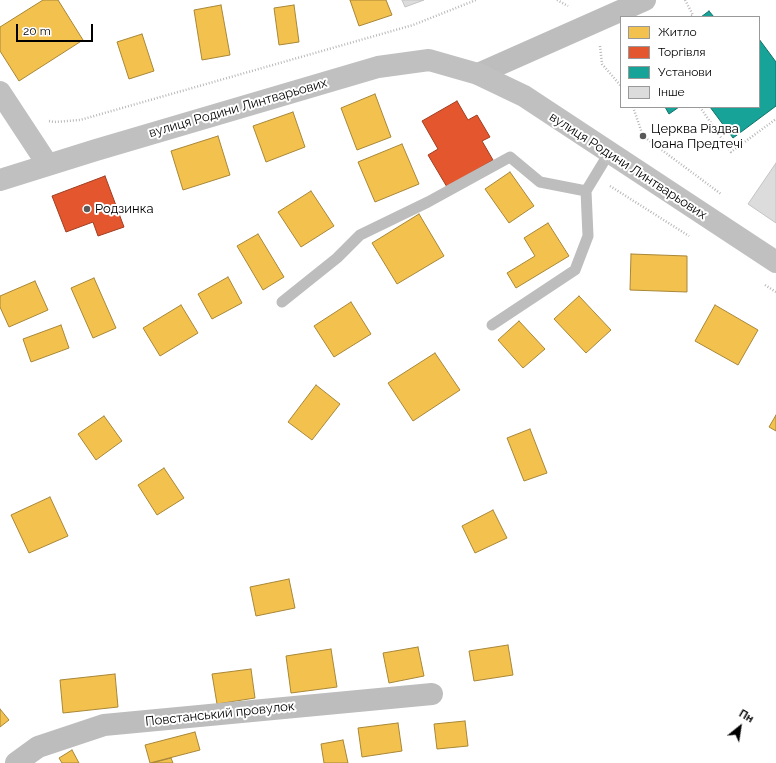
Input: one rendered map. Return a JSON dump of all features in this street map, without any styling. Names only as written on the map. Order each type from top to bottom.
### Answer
[{"type":"main road","name":"вулиця Родини Линтварьових","points":[[0,180],[378,67],[429,60],[478,74],[524,96],[776,262]]},
{"type":"main road","points":[[0,92],[48,165]]},
{"type":"street","points":[[478,74],[645,0]]},
{"type":"street","name":"Повстанський провулок","points":[[16,763],[38,747],[104,725],[432,694]]},
{"type":"lane","points":[[492,325],[575,270],[588,236],[586,191],[609,153]]},
{"type":"lane","points":[[282,302],[337,258],[360,235],[428,202],[510,156],[540,182],[586,191]]},
{"type":"path","points":[[44,120],[54,122],[80,120],[413,25],[476,0]]},
{"type":"path","points":[[685,0],[692,15],[691,16]]},
{"type":"path","points":[[633,108],[643,136],[724,197]]},
{"type":"path","points":[[701,108],[731,152],[776,119]]},
{"type":"path","points":[[595,176],[689,236]]},
{"type":"path","points":[[763,284],[776,292]]},
{"type":"building: Житло","points":[[43,0],[58,0],[83,40],[19,81],[0,51],[0,27]]},
{"type":"building: Житло","points":[[350,0],[386,0],[392,15],[359,26]]},
{"type":"building: Житло","points":[[221,5],[230,55],[202,60],[194,10]]},
{"type":"building: Житло","points":[[294,5],[299,42],[279,45],[274,8]]},
{"type":"building: Житло","points":[[142,34],[154,71],[129,79],[117,42]]},
{"type":"building: Житло","points":[[375,94],[391,137],[357,150],[341,108]]},
{"type":"building: Житло","points":[[293,112],[305,147],[266,162],[253,126]]},
{"type":"building: Житло","points":[[218,136],[230,175],[183,190],[171,151]]},
{"type":"building: Житло","points":[[402,144],[419,184],[375,202],[358,162]]},
{"type":"building: Житло","points":[[510,172],[534,206],[509,223],[485,189]]},
{"type":"building: Житло","points":[[311,191],[334,226],[301,247],[278,212]]},
{"type":"building: Житло","points":[[419,214],[444,256],[397,284],[372,243]]},
{"type":"building: Житло","points":[[548,223],[569,256],[516,288],[507,273],[535,256],[524,238]]},
{"type":"building: Житло","points":[[258,234],[284,277],[263,290],[237,246]]},
{"type":"building: Житло","points":[[631,254],[687,256],[687,292],[630,290]]},
{"type":"building: Житло","points":[[228,277],[242,303],[212,319],[198,294]]},
{"type":"building: Житло","points":[[94,278],[116,328],[93,338],[71,288]]},
{"type":"building: Житло","points":[[35,281],[48,310],[9,327],[0,307],[0,296]]},
{"type":"building: Житло","points":[[579,296],[611,330],[586,353],[554,319]]},
{"type":"building: Житло","points":[[351,302],[371,334],[334,357],[314,326]]},
{"type":"building: Житло","points":[[181,305],[198,333],[160,356],[143,328]]},
{"type":"building: Житло","points":[[715,305],[758,330],[738,365],[695,341]]},
{"type":"building: Житло","points":[[519,321],[545,349],[523,368],[498,340]]},
{"type":"building: Житло","points":[[61,325],[69,348],[31,362],[23,339]]},
{"type":"building: Житло","points":[[435,353],[460,390],[413,421],[388,383]]},
{"type":"building: Житло","points":[[316,385],[340,404],[312,440],[288,422]]},
{"type":"building: Житло","points":[[776,415],[776,431],[769,427]]},
{"type":"building: Житло","points":[[104,416],[122,441],[96,460],[78,434]]},
{"type":"building: Житло","points":[[530,429],[547,473],[524,481],[507,438]]},
{"type":"building: Житло","points":[[164,468],[184,498],[157,515],[138,485]]},
{"type":"building: Житло","points":[[50,497],[68,536],[29,553],[11,515]]},
{"type":"building: Житло","points":[[493,510],[507,538],[475,553],[462,526]]},
{"type":"building: Житло","points":[[289,579],[295,608],[256,616],[250,587]]},
{"type":"building: Житло","points":[[508,645],[513,675],[474,681],[469,651]]},
{"type":"building: Житло","points":[[418,647],[424,676],[389,683],[383,653]]},
{"type":"building: Житло","points":[[331,649],[337,687],[291,693],[286,656]]},
{"type":"building: Житло","points":[[251,669],[255,698],[217,704],[212,674]]},
{"type":"building: Житло","points":[[115,674],[118,707],[63,713],[60,680]]},
{"type":"building: Житло","points":[[0,709],[9,720],[0,727]]},
{"type":"building: Житло","points":[[465,721],[468,746],[437,749],[434,724]]},
{"type":"building: Житло","points":[[398,723],[402,751],[362,757],[358,728]]},
{"type":"building: Житло","points":[[195,732],[200,750],[150,763],[145,745]]},
{"type":"building: Житло","points":[[343,740],[348,763],[324,763],[321,744]]},
{"type":"building: Житло","points":[[72,750],[79,763],[62,763],[59,758]]},
{"type":"building: Житло","points":[[171,758],[173,763],[152,763]]},
{"type":"building: Торгівля","points":[[457,101],[468,120],[477,115],[490,137],[482,141],[493,160],[447,187],[428,155],[438,149],[422,121]]},
{"type":"building: Торгівля","name":"Родзинка","points":[[105,176],[124,227],[98,236],[93,222],[66,232],[52,196]]},
{"type":"building: Установи","points":[[709,11],[713,16],[702,16]]},
{"type":"building: Установи","points":[[760,40],[776,62],[776,106],[733,138],[711,108],[760,108]]},
{"type":"building: Установи","points":[[666,108],[678,108],[669,114]]},
{"type":"building: Інше","points":[[402,0],[424,0],[405,7]]},
{"type":"building: Інше","points":[[776,163],[776,223],[748,204]]},
{"type":"place","name":"Церква Різдва Іоана Предтечі","points":[[643,136]]},
{"type":"place","name":"Родзинка","points":[[87,209]]}]
